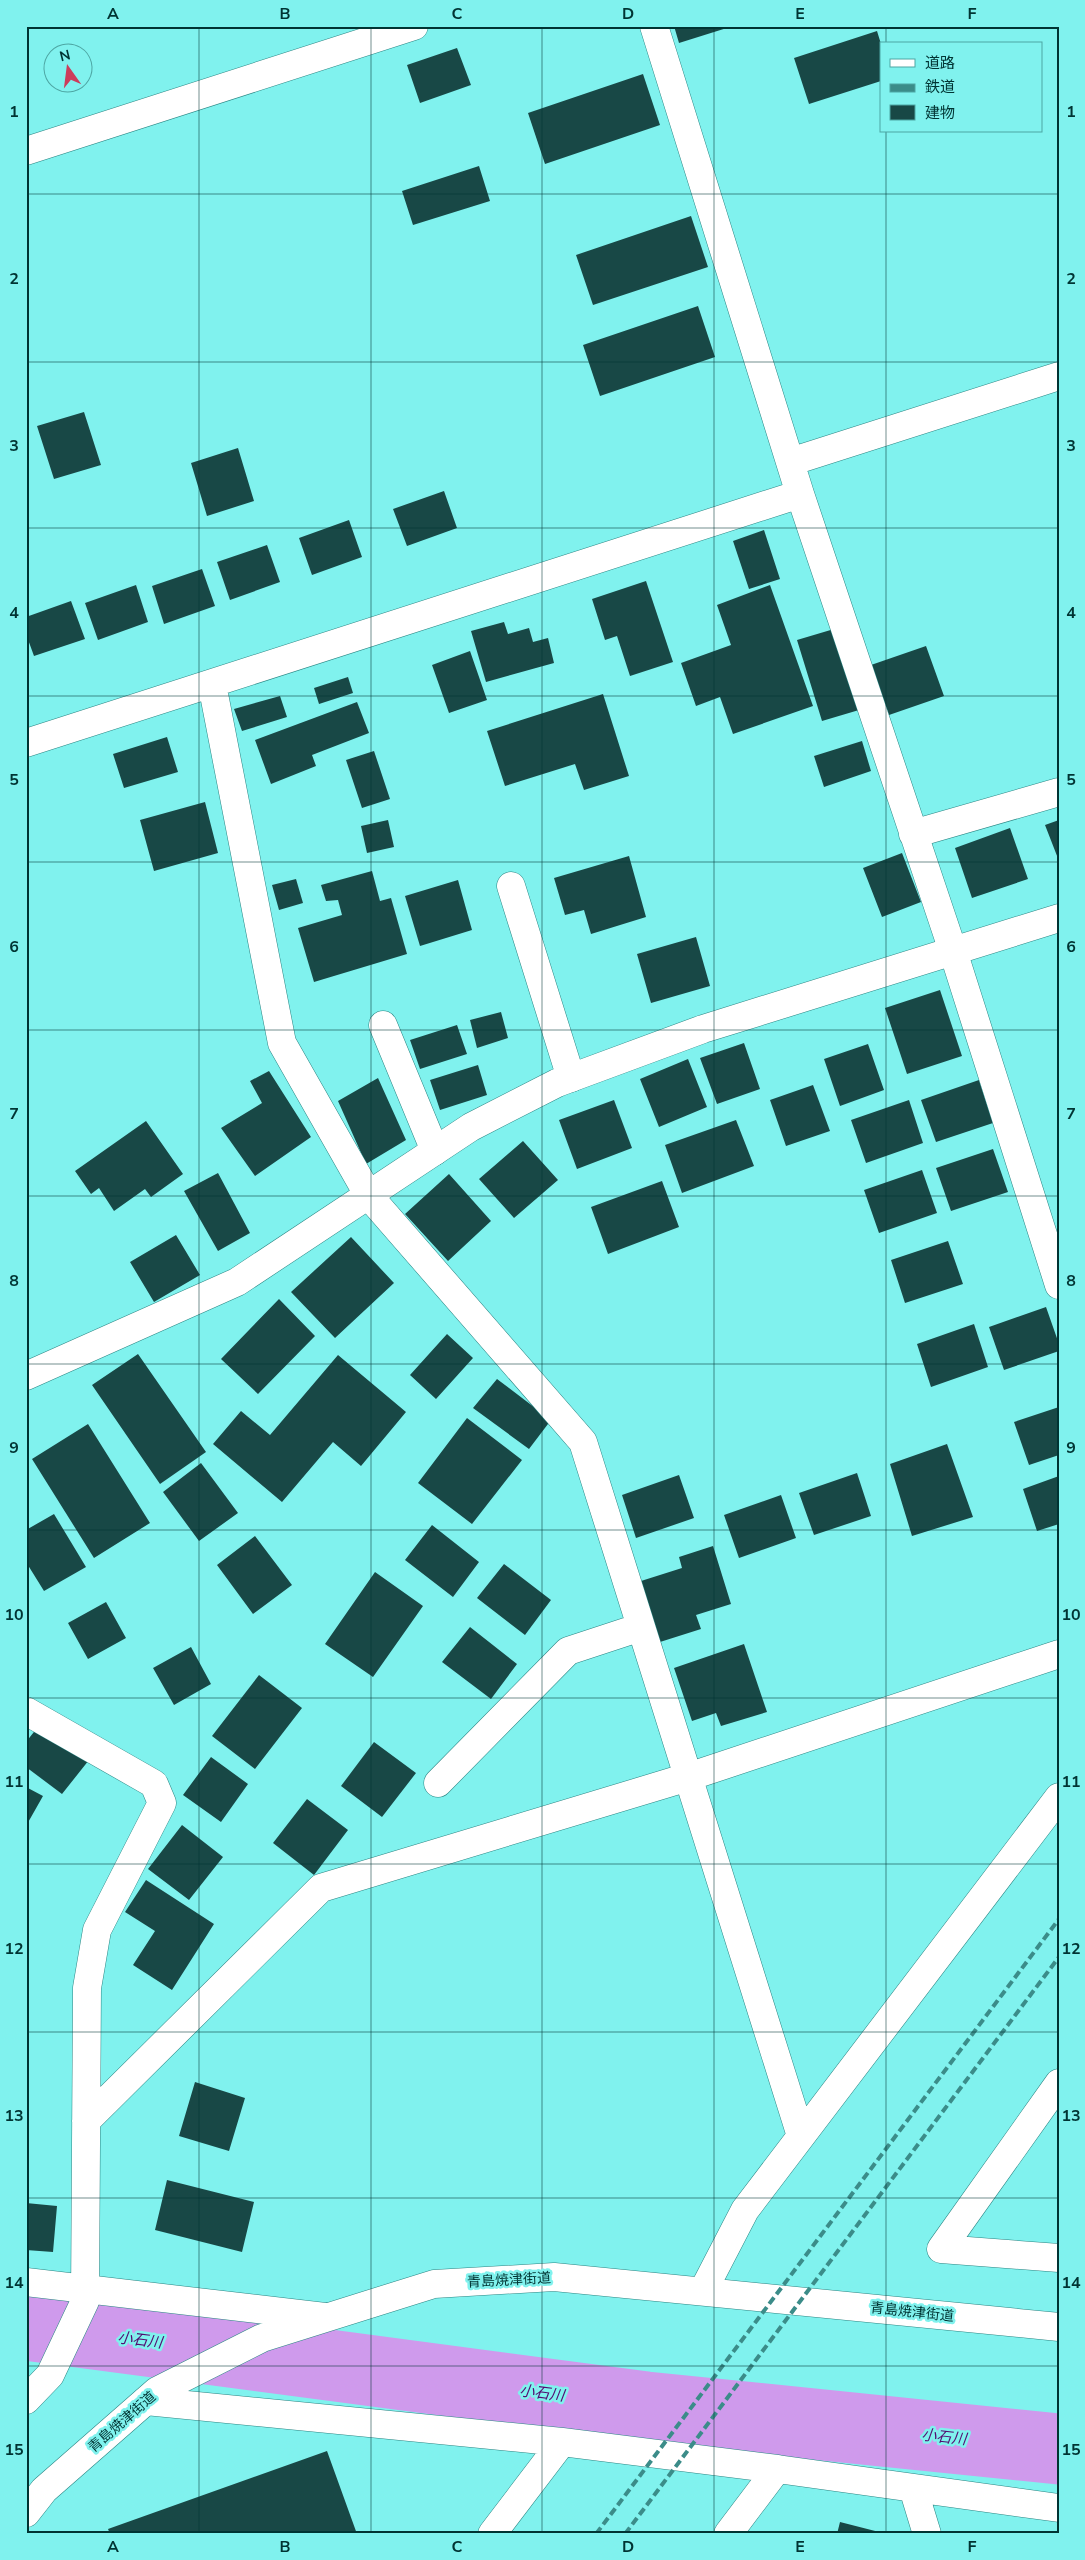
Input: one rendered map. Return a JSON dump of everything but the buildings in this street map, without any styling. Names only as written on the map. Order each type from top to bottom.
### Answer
[{"type":"street","points":[[26,151],[414,26]]},
{"type":"street","points":[[654,26],[800,494],[953,951],[1059,1285]]},
{"type":"street","points":[[790,462],[1059,376]]},
{"type":"street","points":[[26,743],[800,494]]},
{"type":"street","points":[[212,684],[282,1043],[369,1196],[583,1442],[801,2136]]},
{"type":"street","points":[[913,834],[1059,792]]},
{"type":"street","points":[[511,886],[571,1078]]},
{"type":"street","points":[[26,1376],[237,1282],[471,1127],[571,1078],[703,1029],[1059,918]]},
{"type":"street","points":[[383,1025],[435,1151]]},
{"type":"street","points":[[438,1783],[568,1651],[641,1627]]},
{"type":"street","points":[[86,2121],[321,1888],[688,1777],[1059,1654]]},
{"type":"street","points":[[26,1711],[154,1784],[162,1803],[97,1930],[87,1988],[85,2294],[50,2375],[26,2400]]},
{"type":"street","points":[[703,2291],[745,2210],[1059,1797]]},
{"type":"street","points":[[1059,2083],[941,2249],[1059,2258]]},
{"type":"street","name":"青島焼津街道","points":[[26,2513],[44,2490],[152,2396],[262,2338],[434,2284],[554,2277],[1059,2327]]},
{"type":"street","points":[[26,2282],[85,2294],[316,2320]]},
{"type":"street","points":[[152,2396],[562,2442],[777,2469],[1059,2508]]},
{"type":"street","points":[[492,2534],[562,2442]]},
{"type":"street","points":[[728,2534],[777,2469]]},
{"type":"street","points":[[913,2488],[927,2534]]},
{"type":"waterway","name":"小石川","points":[[26,2325],[646,2407],[1059,2449]]},
{"type":"railway","points":[[596,2534],[1059,1919]]},
{"type":"railway","points":[[625,2534],[1059,1957]]}]
